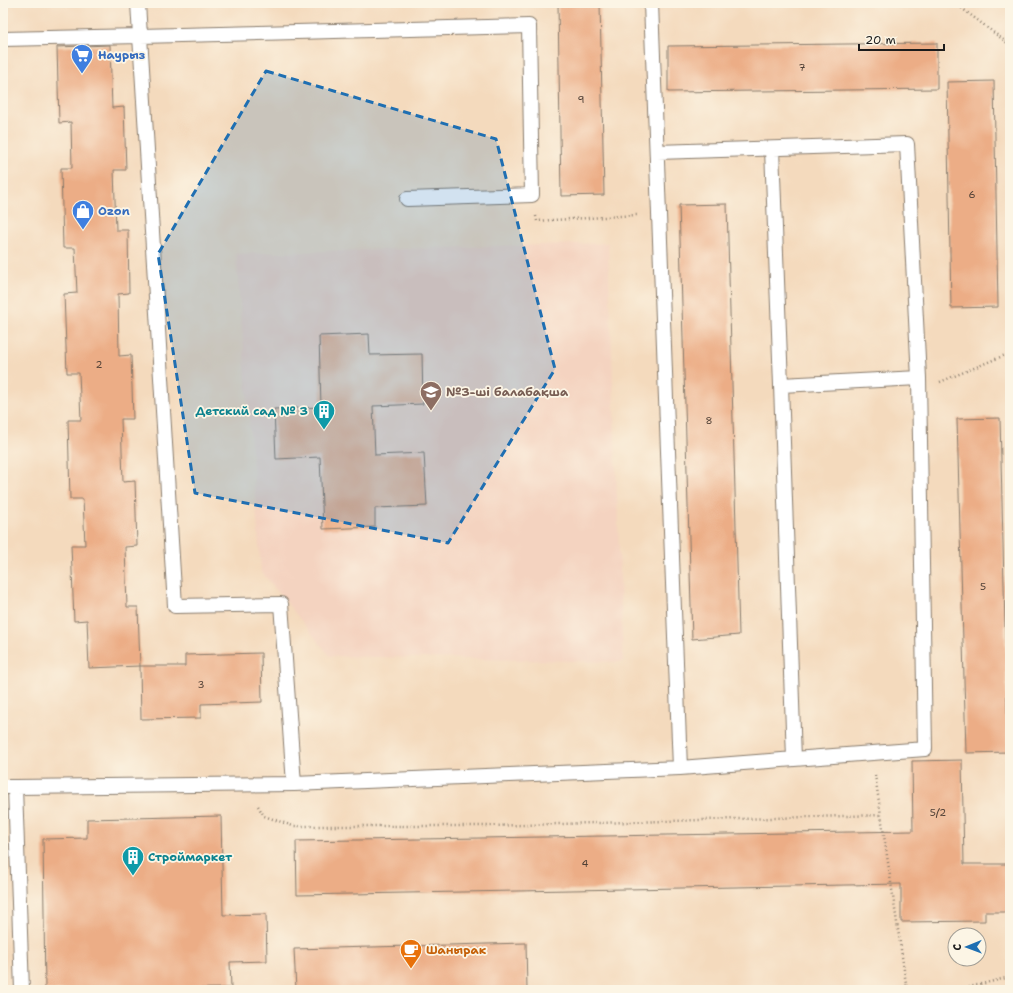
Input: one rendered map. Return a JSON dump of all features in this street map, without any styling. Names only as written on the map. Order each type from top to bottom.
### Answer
[{"type":"lane","points":[[138,3],[175,606],[281,604],[294,784]]},
{"type":"lane","points":[[651,3],[680,768]]},
{"type":"lane","points":[[3,39],[529,26],[532,194],[407,199]]},
{"type":"lane","points":[[22,990],[9,787],[294,784],[680,768],[925,749],[919,384],[908,144],[657,152]]},
{"type":"lane","points":[[772,149],[794,759]]},
{"type":"lane","points":[[781,384],[919,384]]},
{"type":"path","points":[[955,3],[1010,45]]},
{"type":"path","points":[[532,194],[537,221],[659,214]]},
{"type":"path","points":[[919,384],[1010,353]]},
{"type":"path","points":[[872,753],[906,990]]},
{"type":"path","points":[[244,784],[264,816],[293,826],[488,826],[881,815]]},
{"type":"path","points":[[957,990],[1010,977]]},
{"type":"highlighted area","points":[[266,71],[496,139],[555,369],[448,543],[195,493],[158,254]]},
{"type":"shaded area","name":"№3-ші балабақша","points":[[608,243],[623,662],[330,656],[261,571],[236,254]]},
{"type":"building","points":[[558,3],[600,3],[604,195],[561,196]]},
{"type":"building","points":[[937,43],[937,89],[668,92],[668,46]]},
{"type":"building","points":[[110,45],[112,108],[124,107],[126,170],[114,170],[116,230],[128,230],[129,293],[118,294],[119,356],[131,355],[133,419],[121,419],[123,482],[135,481],[137,546],[125,547],[127,607],[138,607],[140,666],[89,668],[87,620],[74,621],[71,545],[85,545],[83,499],[70,499],[68,420],[81,420],[79,373],[67,373],[64,294],[77,293],[75,248],[63,248],[61,168],[72,168],[71,122],[59,123],[57,47]]},
{"type":"building","points":[[994,81],[998,307],[951,308],[947,82]]},
{"type":"building","points":[[727,204],[739,635],[692,639],[679,205]]},
{"type":"building","name":"Детский сад № 3","points":[[369,334],[370,355],[422,354],[423,404],[373,406],[375,455],[424,453],[427,506],[375,508],[375,527],[323,529],[320,457],[276,459],[274,409],[321,407],[319,336]]},
{"type":"building","points":[[1000,418],[1008,752],[966,753],[957,419]]},
{"type":"building","points":[[261,653],[262,702],[201,704],[201,718],[141,719],[140,666],[185,666],[185,655]]},
{"type":"building","points":[[962,760],[964,864],[1007,864],[1008,912],[985,912],[985,921],[901,922],[901,884],[297,895],[296,841],[913,831],[912,761]]},
{"type":"building","name":"Строймаркет","points":[[221,816],[223,915],[266,914],[267,961],[230,962],[231,988],[45,990],[43,839],[87,838],[87,819]]},
{"type":"building","name":"Шанырак","points":[[526,943],[527,990],[296,990],[294,949]]},
{"type":"place","name":"Наурыз","points":[[82,74]]},
{"type":"place","name":"Ozon","points":[[83,230]]},
{"type":"place","name":"№3-ші балабақша","points":[[431,412]]},
{"type":"place","name":"Детский сад № 3","points":[[324,430]]},
{"type":"place","name":"Строймаркет","points":[[133,876]]},
{"type":"place","name":"Шанырак","points":[[411,970]]}]
